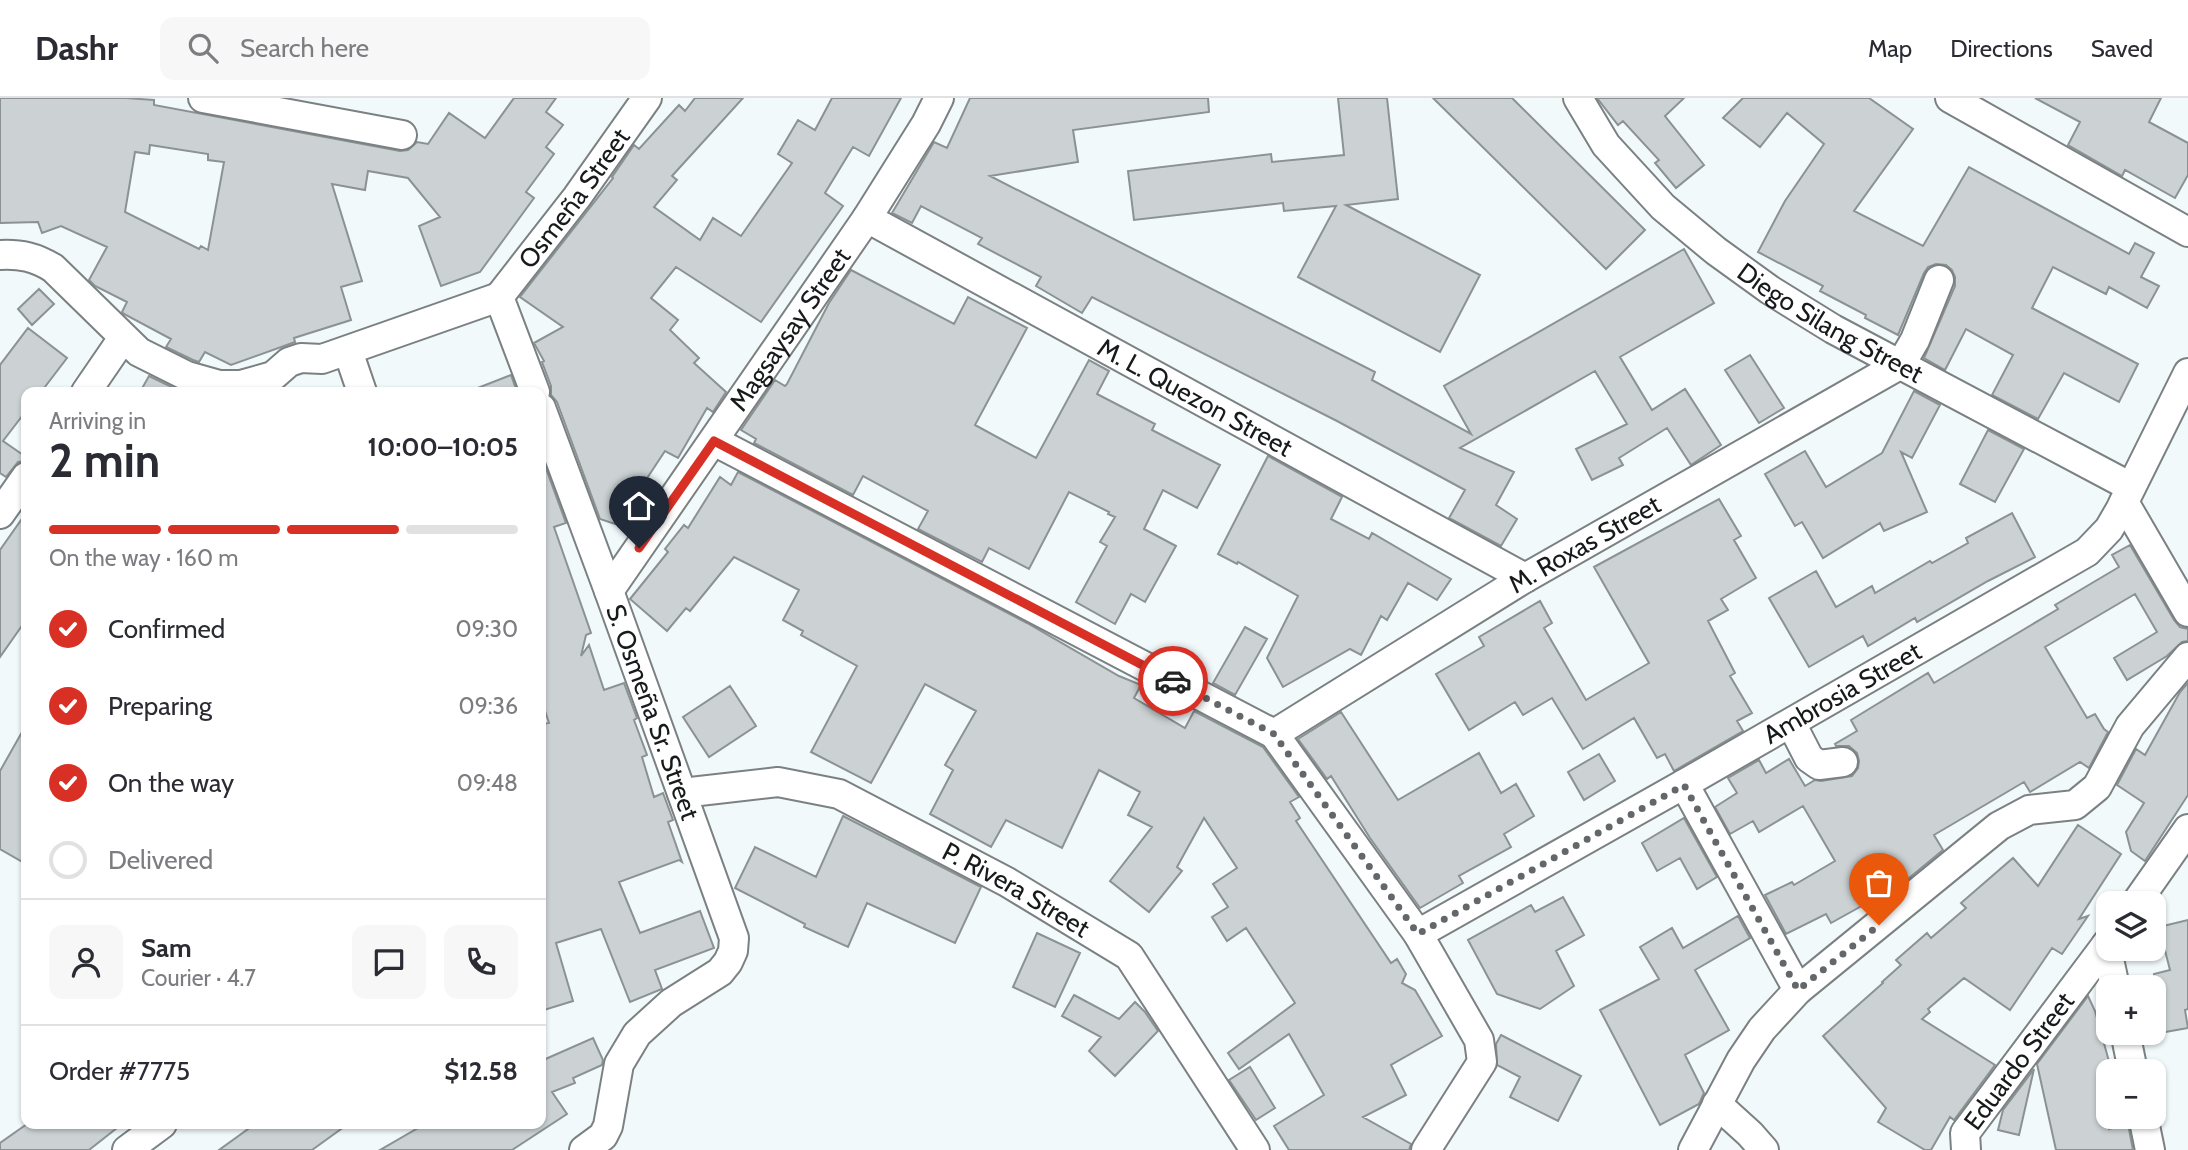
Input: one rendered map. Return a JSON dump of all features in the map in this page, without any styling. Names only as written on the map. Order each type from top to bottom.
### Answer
[{"type":"street","points":[[203,98],[401,135]]},
{"type":"street","name":"Osmeña Street","points":[[499,298],[577,197],[647,98]]},
{"type":"street","name":"Magsaysay Street","points":[[609,591],[867,218],[920,134],[939,98]]},
{"type":"street","name":"Diego Silang Street","points":[[1578,98],[1606,145],[1663,207],[1716,251],[1770,290],[2127,494]]},
{"type":"street","points":[[1950,98],[2188,232]]},
{"type":"street","name":"M. L. Quezon Street","points":[[867,218],[1525,578]]},
{"type":"street","points":[[0,255],[24,255],[40,260],[53,268],[139,352],[214,387]]},
{"type":"street","points":[[1901,364],[1915,340],[1939,280]]},
{"type":"street","points":[[225,387],[274,376],[295,378],[335,355],[499,298],[533,387]]},
{"type":"street","points":[[89,387],[123,338]]},
{"type":"street","points":[[335,355],[358,387]]},
{"type":"street","name":"M. Roxas Street","points":[[1274,734],[1525,578],[1901,364]]},
{"type":"street","name":"Ambrosia Street","points":[[1418,934],[1684,785],[2087,552],[2109,529],[2188,373]]},
{"type":"street","name":"S. Osmeña Sr. Street","points":[[546,421],[734,938],[733,951],[720,972],[671,1003],[648,1022],[632,1042],[619,1064],[608,1126],[603,1136],[584,1150]]},
{"type":"street","points":[[714,441],[1274,734],[1418,934],[1479,1040],[1482,1062],[1426,1150]]},
{"type":"street","points":[[0,514],[21,484]]},
{"type":"street","points":[[2127,494],[2188,612]]},
{"type":"street","points":[[1693,1150],[1741,1059],[1762,1030],[1798,990],[1999,826],[2029,810],[2075,805],[2097,787],[2130,726],[2188,657]]},
{"type":"street","points":[[1791,723],[1809,758],[1819,765],[1843,762]]},
{"type":"street","name":"P. Rivera Street","points":[[682,793],[778,782],[839,794],[1007,882],[1129,956],[1255,1150]]},
{"type":"street","points":[[1684,785],[1798,990]]},
{"type":"street","points":[[2144,891],[2188,829]]},
{"type":"street","name":"Eduardo Street","points":[[1966,1150],[1965,1133],[2096,958]]},
{"type":"street","points":[[1717,1104],[1764,1150]]},
{"type":"street","points":[[127,1150],[155,1129]]},
{"type":"street","points":[[2146,1129],[2150,1150]]},
{"type":"building","points":[[0,98],[154,100],[154,105],[400,151],[408,150],[417,142],[428,144],[449,113],[485,138],[514,98],[556,98],[546,112],[563,125],[546,147],[554,154],[526,192],[534,198],[480,272],[441,286],[419,226],[440,217],[408,178],[368,171],[365,190],[332,184],[362,281],[341,287],[351,320],[294,338],[295,342],[231,365],[205,352],[199,362],[193,360],[166,347],[171,339],[124,314],[122,312],[127,302],[95,286],[89,280],[107,247],[61,226],[42,233],[38,222],[0,223]],"holes":[[[150,145],[208,154],[208,160],[224,162],[208,250],[201,246],[199,249],[125,212],[135,152],[149,154]]]},
{"type":"building","points":[[695,98],[743,98],[672,176],[677,180],[654,207],[700,240],[713,218],[741,236],[792,163],[778,154],[798,120],[815,130],[832,98],[901,98],[869,156],[853,147],[825,193],[843,206],[761,322],[676,267],[651,298],[678,320],[670,330],[699,358],[694,363],[726,392],[713,412],[707,408],[678,458],[665,451],[634,498],[624,527],[600,519],[557,402],[551,395],[551,386],[542,362],[544,361],[534,343],[563,327],[520,297],[613,178],[634,145],[639,149],[679,105],[685,111]]},
{"type":"building","points":[[970,98],[1208,98],[1209,112],[1073,130],[1078,162],[990,176],[1375,372],[1372,380],[1471,434],[1444,386],[1684,249],[1714,303],[1620,357],[1652,410],[1685,389],[1721,445],[1691,465],[1667,428],[1619,458],[1623,465],[1592,480],[1576,449],[1627,424],[1595,371],[1460,448],[1514,472],[1496,505],[1517,519],[1501,546],[1449,518],[1465,490],[1337,421],[1092,297],[1082,313],[1036,286],[1041,277],[978,244],[982,238],[921,206],[912,223],[892,213],[934,142],[947,148]]},
{"type":"building","points":[[1338,98],[1387,98],[1398,199],[1346,205],[1480,275],[1440,352],[1298,277],[1336,206],[1284,211],[1283,203],[1134,220],[1128,171],[1271,154],[1272,162],[1344,155]]},
{"type":"building","points":[[1433,98],[1512,98],[1645,230],[1606,269]]},
{"type":"building","points":[[1597,98],[1684,98],[1665,116],[1704,165],[1676,188],[1655,163],[1659,160],[1623,121],[1618,125]]},
{"type":"building","points":[[1743,98],[1869,98],[1913,129],[1854,211],[1923,246],[1969,167],[2129,254],[2135,243],[2154,253],[2141,277],[2159,286],[2147,308],[2109,287],[2106,294],[2053,267],[2032,308],[2138,364],[2119,402],[2064,373],[2038,419],[1992,395],[2013,355],[1966,329],[1945,370],[1924,358],[1955,286],[1952,270],[1946,265],[1928,267],[1898,335],[1820,291],[1823,286],[1758,252],[1785,201],[1824,144],[1787,113],[1760,147],[1723,118]]},
{"type":"building","points":[[2035,98],[2161,98],[2149,122],[2188,143],[2188,175],[2175,198],[2125,170],[2122,176],[2068,145],[2080,122]]},
{"type":"building","points":[[851,270],[954,324],[968,297],[1027,328],[975,425],[1036,458],[1089,360],[1109,371],[1097,394],[1155,424],[1152,430],[1220,465],[1197,508],[1163,490],[1144,529],[1176,546],[1145,602],[1131,594],[1115,624],[1076,602],[1107,546],[1100,542],[1115,517],[1069,492],[1029,569],[989,548],[982,562],[918,529],[928,511],[863,476],[853,495],[754,443],[756,439],[741,430],[775,380],[785,386],[787,384],[829,303]]},
{"type":"building","points":[[39,289],[54,304],[32,325],[18,309]]},
{"type":"building","points":[[28,328],[67,358],[45,387],[21,387],[21,418],[3,441],[21,454],[21,462],[6,477],[0,473],[0,365]]},
{"type":"building","points":[[1750,355],[1784,408],[1759,423],[1725,370]]},
{"type":"building","points":[[511,375],[515,387],[480,387]]},
{"type":"building","points":[[149,376],[172,387],[143,387]]},
{"type":"building","points":[[1914,391],[1940,405],[1912,458],[1901,452],[1927,512],[1884,531],[1880,523],[1823,558],[1802,522],[1795,526],[1765,474],[1805,451],[1826,487],[1882,453]]},
{"type":"building","points":[[1988,430],[2024,449],[1995,502],[1960,484]]},
{"type":"building","points":[[1268,456],[1342,497],[1331,519],[1369,539],[1372,533],[1451,579],[1437,600],[1408,583],[1387,620],[1381,616],[1361,655],[1350,649],[1283,687],[1267,658],[1298,596],[1238,562],[1237,564],[1218,554]]},
{"type":"building","points":[[546,469],[566,523],[554,527],[591,633],[586,635],[581,656],[589,645],[604,690],[624,683],[647,755],[642,757],[654,797],[663,793],[673,820],[668,822],[682,862],[679,860],[619,882],[640,933],[700,911],[714,948],[655,970],[662,989],[630,1002],[601,929],[556,943],[573,1001],[546,1009],[546,723],[549,723],[546,714]]},
{"type":"building","points":[[738,472],[1027,623],[1119,676],[1141,685],[1134,698],[1185,728],[1194,711],[1263,747],[1299,797],[1290,802],[1300,818],[1296,821],[1391,963],[1397,959],[1406,974],[1402,983],[1415,990],[1442,1036],[1391,1065],[1406,1095],[1363,1117],[1411,1144],[1409,1150],[1289,1150],[1274,1126],[1324,1095],[1289,1034],[1239,1069],[1228,1053],[1295,1003],[1246,928],[1227,941],[1212,917],[1228,907],[1213,884],[1237,868],[1204,818],[1177,867],[1182,871],[1149,912],[1110,881],[1152,827],[1128,815],[1140,792],[1099,770],[1062,848],[1006,820],[991,847],[930,814],[953,770],[945,765],[976,711],[925,684],[871,783],[811,752],[857,666],[801,635],[803,631],[783,620],[799,590],[734,557],[690,611],[686,608],[667,631],[630,599],[668,552],[665,549],[684,525],[688,528],[720,477],[731,485]]},
{"type":"building","points":[[1719,499],[1741,536],[1734,540],[1756,578],[1721,599],[1728,610],[1708,621],[1735,673],[1730,676],[1752,713],[1737,721],[1743,731],[1674,771],[1665,754],[1657,758],[1634,718],[1583,749],[1552,698],[1523,715],[1515,702],[1469,730],[1436,674],[1484,646],[1479,637],[1540,601],[1552,623],[1544,628],[1586,700],[1649,663],[1594,567]]},
{"type":"building","points":[[2012,513],[2035,557],[1917,622],[1915,618],[1868,646],[1863,636],[1809,667],[1769,598],[1816,571],[1836,607],[1872,586],[1875,593],[1930,561],[1932,563],[1968,543],[1966,538]]},
{"type":"building","points":[[21,520],[21,627],[0,657],[0,550]]},
{"type":"building","points":[[2130,545],[2174,620],[2180,627],[2188,629],[2188,641],[2182,642],[2167,656],[2127,680],[2114,658],[2157,632],[2135,594],[2045,647],[2087,718],[2095,714],[2108,732],[2089,768],[2080,762],[2030,792],[2024,782],[1934,835],[1943,850],[1903,883],[1831,923],[1826,914],[1786,934],[1765,895],[1792,882],[1794,885],[1835,861],[1803,806],[1759,832],[1753,821],[1730,834],[1715,807],[1737,793],[1728,778],[1759,760],[1766,773],[1789,759],[1805,786],[1815,780],[1852,776],[1858,768],[1857,753],[1849,746],[1835,744],[1857,731],[1851,720],[1928,673],[1934,683],[2058,609],[2055,605],[2119,567],[2112,555]]},
{"type":"building","points":[[1245,627],[1267,639],[1235,695],[1213,683]]},
{"type":"building","points":[[2188,683],[2188,795],[2145,861],[2131,851],[2126,832],[2144,803],[2117,785],[2136,749],[2145,755],[2180,692]]},
{"type":"building","points":[[730,686],[756,726],[709,757],[683,717]]},
{"type":"building","points":[[1341,712],[1398,800],[1479,753],[1501,793],[1516,784],[1534,816],[1504,834],[1511,847],[1459,876],[1463,883],[1420,908],[1370,838],[1331,776],[1327,779],[1298,739]]},
{"type":"building","points":[[21,734],[21,861],[0,849],[0,771]]},
{"type":"building","points":[[1599,754],[1615,781],[1584,800],[1568,772]]},
{"type":"building","points":[[843,816],[981,887],[955,943],[867,903],[848,947],[804,927],[805,924],[735,888],[755,847],[816,877]]},
{"type":"building","points":[[1684,818],[1717,877],[1697,889],[1680,858],[1657,871],[1642,843]]},
{"type":"building","points":[[2078,825],[2121,854],[2079,919],[2088,916],[2062,954],[2052,948],[2010,1010],[1964,978],[1928,1009],[1930,1012],[1922,1019],[1995,1065],[1954,1120],[1950,1117],[1931,1150],[1925,1150],[1878,1122],[1886,1108],[1823,1036],[1901,965],[1896,960],[1927,933],[1931,938],[1966,908],[1961,903],[2013,858],[2038,886]]},
{"type":"building","points":[[1563,897],[1584,935],[1556,951],[1574,986],[1540,1009],[1497,994],[1468,940],[1531,905],[1535,912]]},
{"type":"building","points":[[1738,916],[1750,938],[1695,970],[1729,1030],[1685,1055],[1704,1093],[1699,1104],[1660,1125],[1600,1010],[1659,979],[1640,947],[1672,928],[1683,948]]},
{"type":"building","points":[[2188,920],[2188,1009],[2185,1010],[2188,1028],[2166,1032],[2166,975],[2154,974],[2170,970],[2166,954],[2166,925]]},
{"type":"building","points":[[1037,933],[1080,953],[1055,1007],[1013,987]]},
{"type":"building","points":[[1074,995],[1119,1019],[1135,1002],[1158,1031],[1115,1076],[1089,1051],[1101,1037],[1062,1016]]},
{"type":"building","points":[[2088,996],[2096,1015],[2096,1045],[2104,1045],[2108,1059],[2096,1059],[2096,1129],[2129,1129],[2133,1150],[2056,1150],[2037,1064]]},
{"type":"building","points":[[1501,1035],[1581,1076],[1558,1121],[1510,1097],[1520,1077],[1497,1065],[1496,1044]]},
{"type":"building","points":[[593,1038],[603,1060],[602,1065],[573,1078],[575,1083],[552,1092],[567,1114],[546,1128],[546,1059]]},
{"type":"building","points":[[1250,1067],[1275,1108],[1256,1120],[1229,1080]]},
{"type":"building","points":[[2034,1069],[2019,1135],[1998,1130],[2003,1110]]},
{"type":"building","points":[[21,1128],[116,1129],[89,1150],[0,1150],[0,1143]]},
{"type":"building","points":[[248,1129],[341,1129],[312,1150],[219,1150]]},
{"type":"building","points":[[416,1129],[544,1129],[512,1150],[380,1150]]},
{"type":"way so far","points":[[1173,681],[1274,734],[1418,934],[1684,785],[1798,990],[1879,925]]},
{"type":"route","points":[[639,548],[714,441],[1173,681]]}]
